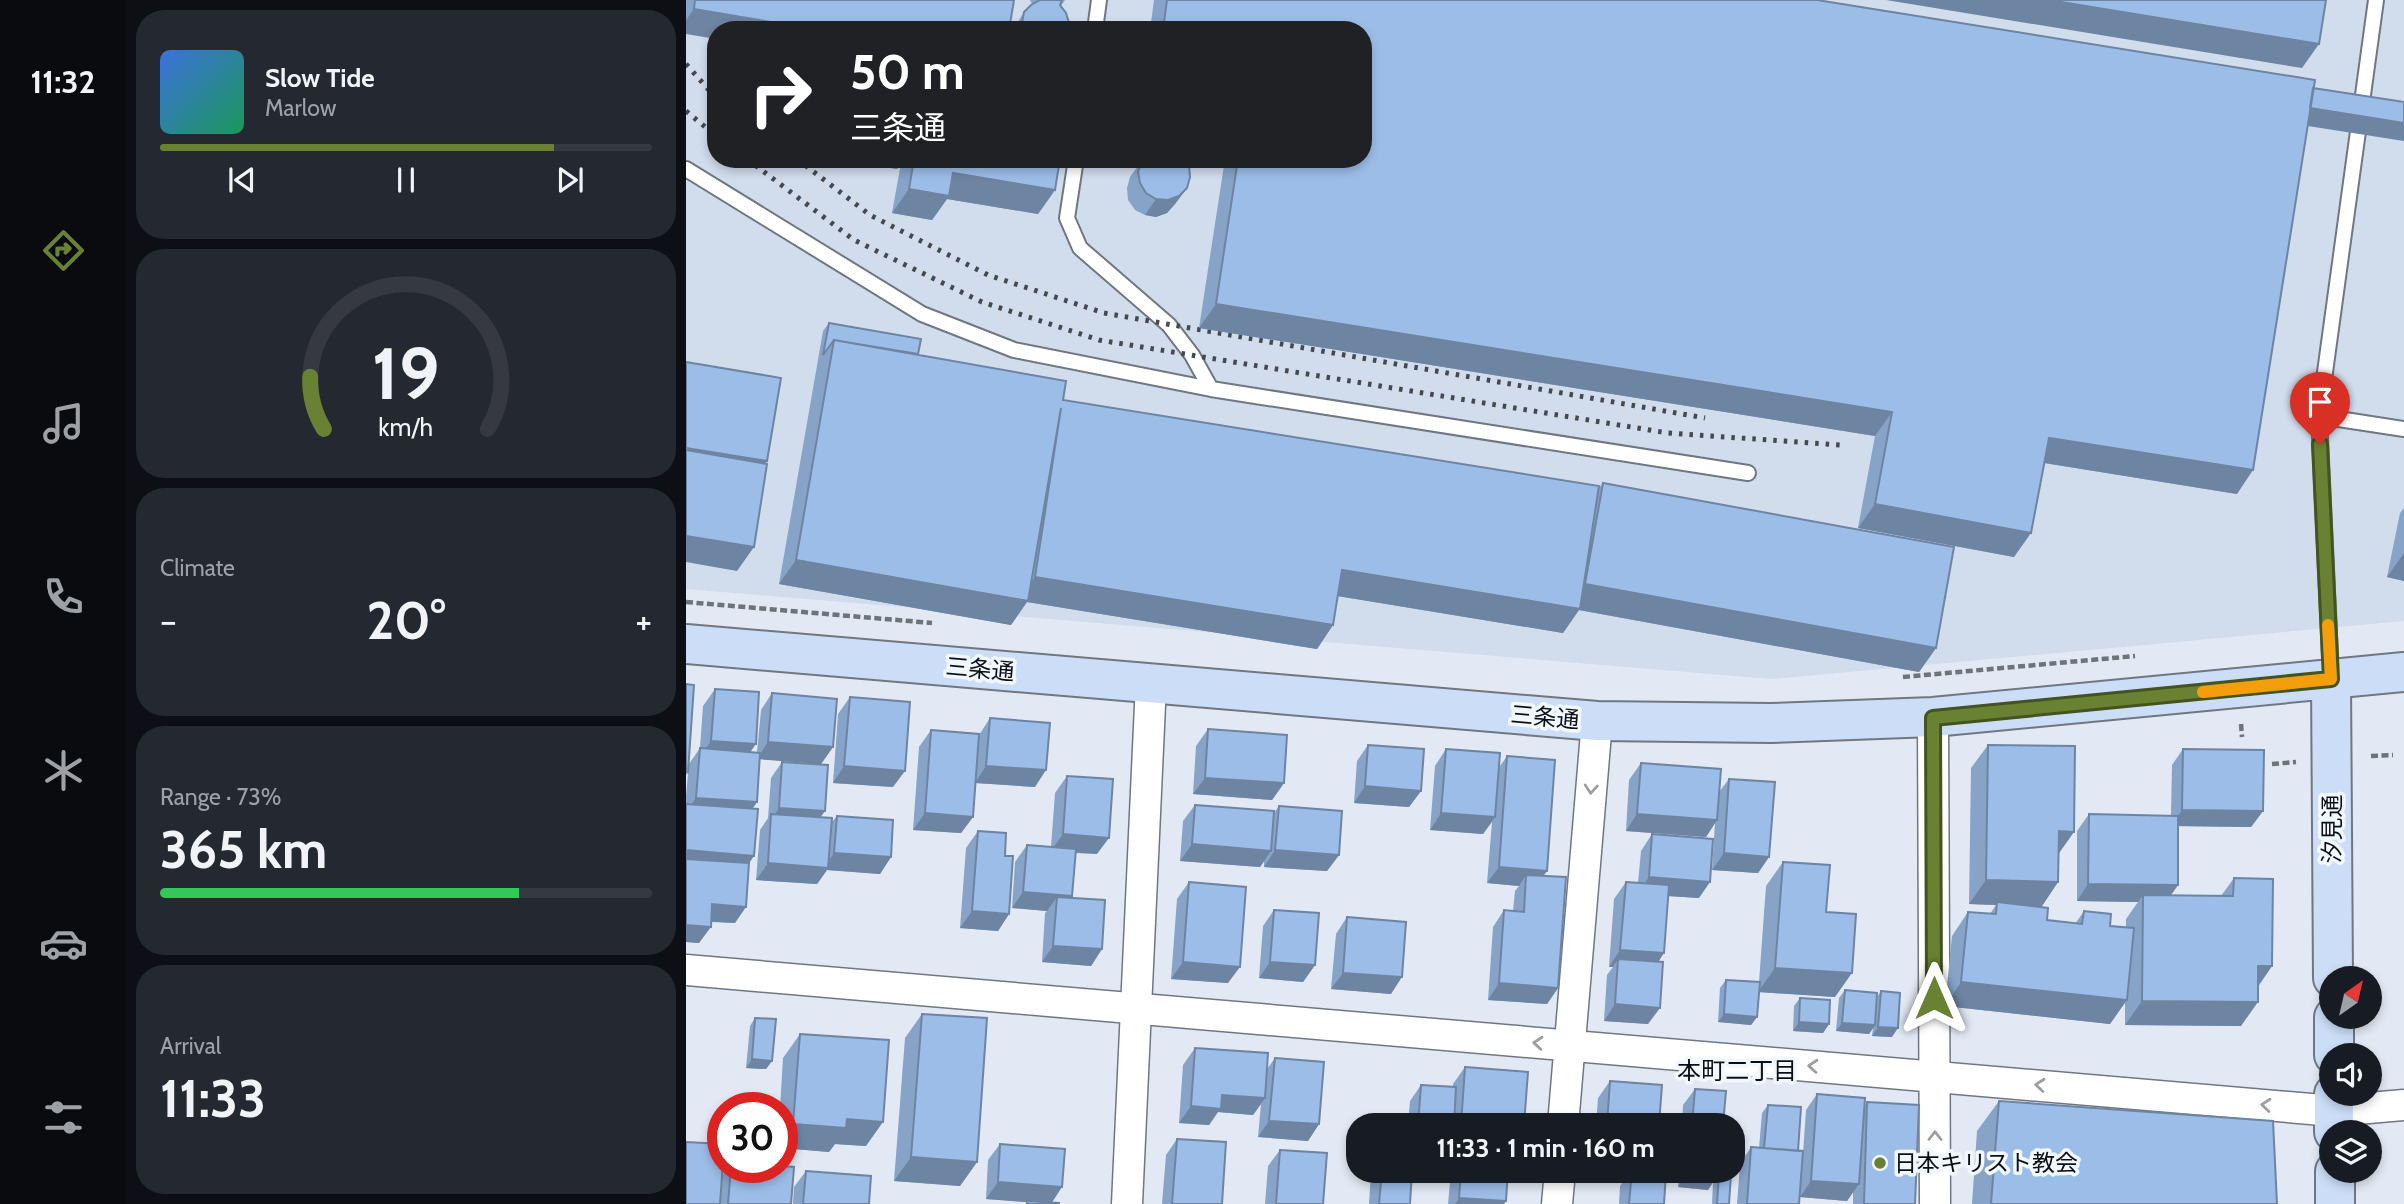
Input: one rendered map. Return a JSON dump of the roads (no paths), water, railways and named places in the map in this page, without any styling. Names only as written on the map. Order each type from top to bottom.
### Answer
[{"type":"street","name":"三条通","points":[[686,644],[1597,721],[1771,723],[1933,718],[2404,672]]},
{"type":"street","name":"汐見通","points":[[2331,679],[2333,966]]},
{"type":"street","points":[[1127,1204],[1152,683]]},
{"type":"street","points":[[1933,718],[1935,1204]]},
{"type":"street","points":[[1564,1113],[1597,721]]},
{"type":"street","points":[[686,970],[2334,1112],[2404,1105]]},
{"type":"street","points":[[1557,1204],[1559,1183]]},
{"type":"street","points":[[2335,1183],[2335,1204]]},
{"type":"lane","points":[[1096,21],[1099,0]]},
{"type":"lane","points":[[2331,679],[2319,416],[2376,0]]},
{"type":"lane","points":[[1075,168],[1067,218],[1080,248],[1169,325],[1192,355],[1211,389]]},
{"type":"lane","points":[[686,169],[922,314],[1014,350],[1211,389],[1748,473]]},
{"type":"lane","points":[[2319,416],[2404,429]]},
{"type":"railway","points":[[686,64],[707,88]]},
{"type":"railway","points":[[686,111],[707,128]]},
{"type":"railway","points":[[759,168],[854,240],[982,302],[1099,340],[1668,433],[1841,445]]},
{"type":"railway","points":[[809,168],[870,215],[988,275],[1104,313],[1705,418]]},
{"type":"place","name":"日本キリスト教会","points":[[1880,1163]]},
{"type":"district","name":"本町二丁目","points":[[1737,1070]]}]
